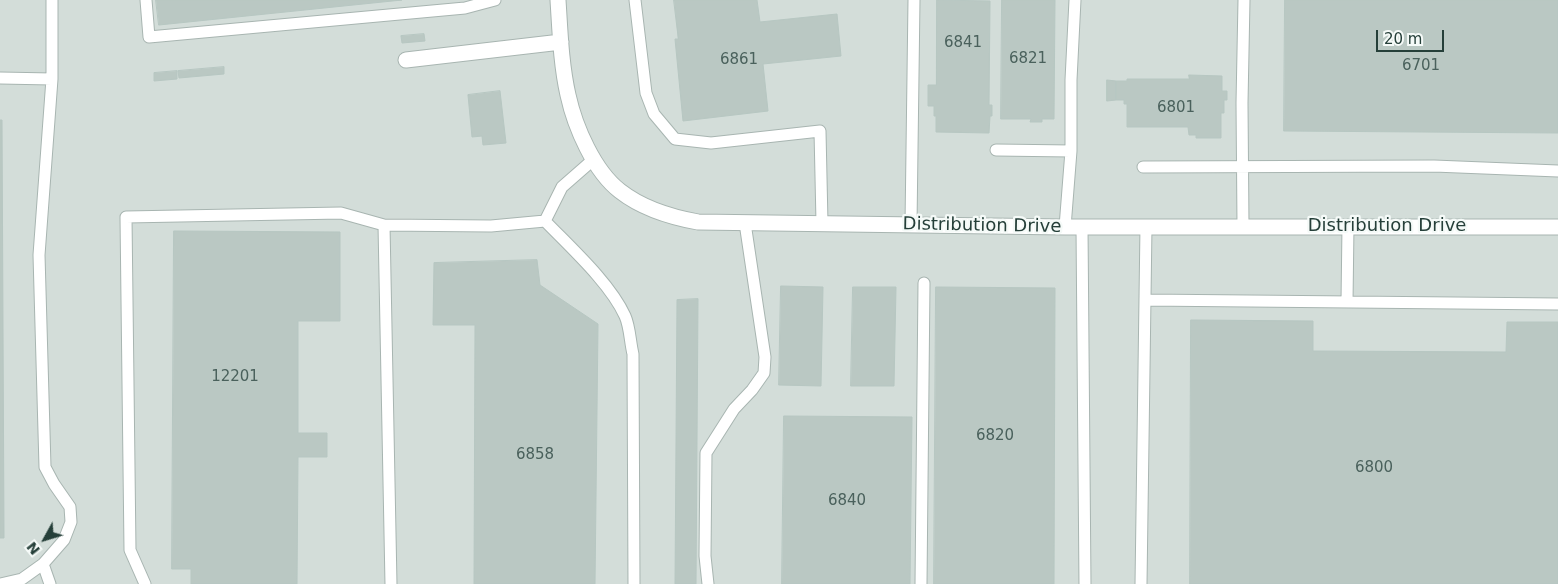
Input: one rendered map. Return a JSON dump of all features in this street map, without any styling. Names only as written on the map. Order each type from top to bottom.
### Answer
[{"type":"street","name":"Distribution Drive","points":[[558,0],[568,94],[572,112],[583,142],[619,190],[650,208],[672,217],[698,222],[1065,227],[1558,227]]},
{"type":"street","points":[[406,60],[561,42]]},
{"type":"lane","points":[[1,584],[22,578],[43,564],[64,540],[70,522],[70,507],[45,467],[39,255],[52,79],[52,0]]},
{"type":"lane","points":[[146,0],[149,37],[465,8],[495,0]]},
{"type":"lane","points":[[635,0],[646,93],[654,114],[675,138],[711,143],[820,132],[822,224]]},
{"type":"lane","points":[[911,225],[914,0]]},
{"type":"lane","points":[[1065,227],[1071,151],[1071,80],[1076,0]]},
{"type":"lane","points":[[1243,226],[1244,0]]},
{"type":"lane","points":[[0,78],[52,79]]},
{"type":"lane","points":[[996,150],[1071,151]]},
{"type":"lane","points":[[545,221],[562,187],[594,159]]},
{"type":"lane","points":[[1143,167],[1434,166],[1558,171]]},
{"type":"lane","points":[[145,584],[130,550],[126,217],[341,213],[384,225],[491,226],[545,221]]},
{"type":"lane","points":[[545,221],[579,256],[616,299],[626,318],[633,354],[634,584]]},
{"type":"lane","points":[[708,584],[705,556],[706,452],[734,409],[752,390],[764,373],[765,357],[745,222]]},
{"type":"lane","points":[[384,225],[391,584]]},
{"type":"lane","points":[[1141,584],[1146,226]]},
{"type":"lane","points":[[1347,302],[1348,226]]},
{"type":"lane","points":[[1082,227],[1085,584]]},
{"type":"lane","points":[[921,584],[924,283]]},
{"type":"lane","points":[[1146,300],[1558,304]]},
{"type":"lane","points":[[43,564],[50,584]]},
{"type":"shaded area","points":[[0,0],[1558,0],[1558,584],[0,584]]},
{"type":"building","points":[[156,0],[402,0],[159,25]]},
{"type":"building","points":[[674,0],[757,0],[760,22],[837,14],[841,56],[763,64],[768,111],[683,121],[675,39],[678,39]]},
{"type":"building","points":[[937,0],[990,1],[989,105],[992,105],[992,116],[990,116],[989,133],[936,132],[934,106],[928,106],[928,85],[936,85]]},
{"type":"building","points":[[1002,0],[1055,0],[1054,119],[1030,122],[1031,119],[1001,119]]},
{"type":"building","points":[[1285,0],[1558,0],[1558,133],[1284,131]]},
{"type":"building","points":[[424,34],[425,41],[402,43],[401,36]]},
{"type":"building","points":[[224,67],[224,74],[179,78],[178,71]]},
{"type":"building","points":[[177,71],[177,79],[154,81],[154,73]]},
{"type":"building","points":[[1189,75],[1222,76],[1222,91],[1227,91],[1227,100],[1224,100],[1224,113],[1221,113],[1221,138],[1196,138],[1196,135],[1189,135],[1188,127],[1127,127],[1127,104],[1124,104],[1124,100],[1116,100],[1116,81],[1127,81],[1127,79],[1189,79]]},
{"type":"building","points":[[1107,80],[1116,81],[1116,100],[1107,101]]},
{"type":"building","points":[[500,91],[506,143],[483,145],[482,136],[472,137],[468,95]]},
{"type":"building","points":[[0,120],[2,120],[4,538],[0,538]]},
{"type":"building","points":[[174,231],[340,232],[340,321],[298,321],[298,433],[327,433],[327,457],[298,457],[297,584],[191,584],[191,569],[172,569]]},
{"type":"building","points":[[537,260],[540,285],[598,324],[595,584],[474,584],[475,325],[433,325],[434,263]]},
{"type":"building","points":[[781,286],[823,287],[821,386],[779,385]]},
{"type":"building","points":[[853,287],[896,287],[894,386],[851,386]]},
{"type":"building","points":[[936,287],[1055,288],[1054,584],[934,584]]},
{"type":"building","points":[[698,299],[696,584],[675,584],[677,300]]},
{"type":"building","points":[[1191,320],[1313,321],[1313,351],[1506,352],[1507,322],[1558,322],[1558,584],[1190,584]]},
{"type":"building","points":[[784,416],[912,417],[910,584],[782,584]]}]
